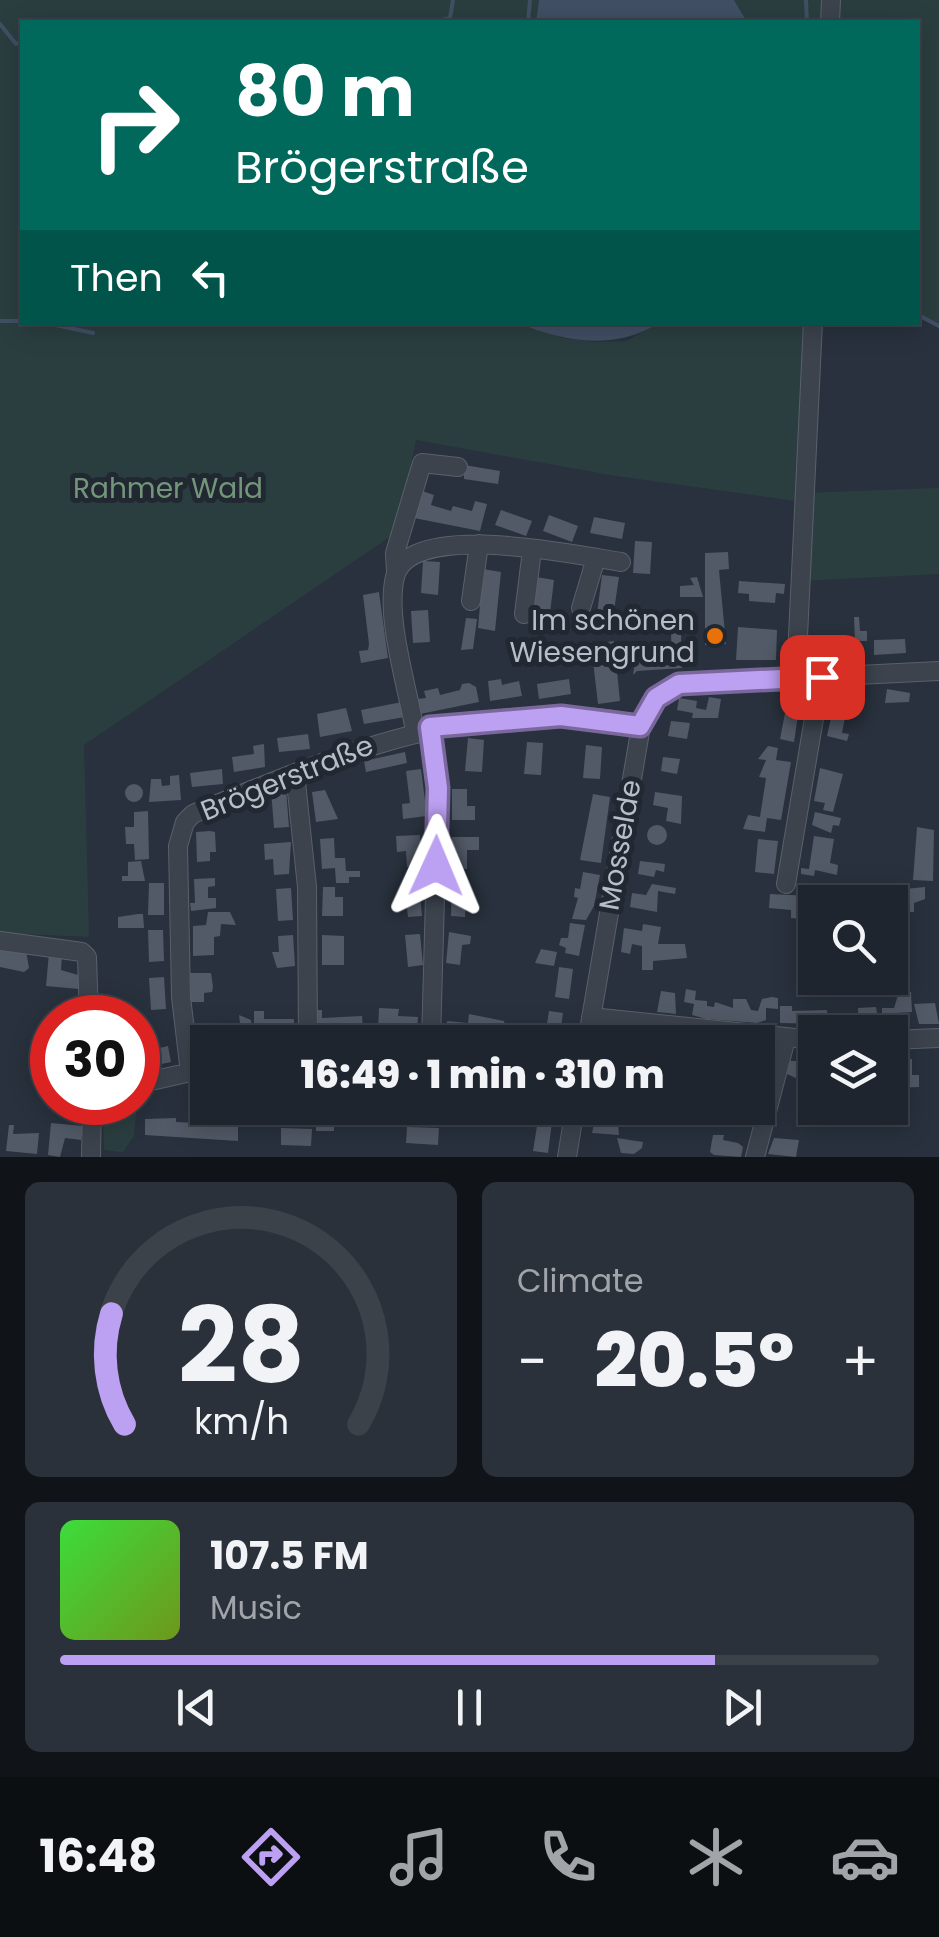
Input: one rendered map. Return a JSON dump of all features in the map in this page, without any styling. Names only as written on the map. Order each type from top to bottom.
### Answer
[{"type":"street","points":[[796,678],[814,325]]},
{"type":"street","points":[[431,1025],[438,788],[394,614],[395,554],[422,464],[458,467]]},
{"type":"street","points":[[396,572],[407,557],[426,550],[479,544],[621,562]]},
{"type":"street","points":[[471,602],[479,544]]},
{"type":"street","points":[[524,614],[532,550]]},
{"type":"street","points":[[581,608],[596,558]]},
{"type":"street","name":"Mosselde","points":[[590,1025],[640,726],[656,698],[669,688],[939,671]]},
{"type":"street","points":[[786,884],[822,677]]},
{"type":"street","name":"Brögerstraße","points":[[190,1036],[181,997],[180,832],[194,814],[294,773],[423,729],[561,716],[640,726]]},
{"type":"street","points":[[294,773],[307,887],[308,1025]]},
{"type":"street","points":[[0,940],[82,952],[87,958],[89,995]]},
{"type":"street","points":[[592,1017],[798,1040]]},
{"type":"street","points":[[908,1039],[939,1038]]},
{"type":"street","points":[[755,1157],[786,1040]]},
{"type":"street","points":[[160,1079],[190,1072]]},
{"type":"street","points":[[91,1157],[92,1125]]},
{"type":"street","points":[[567,1157],[572,1125]]},
{"type":"green space","name":"Rahmer Wald","points":[[0,0],[539,0],[536,20],[20,20],[20,325],[526,325],[563,338],[593,342],[626,341],[655,325],[813,325],[804,493],[939,488],[939,574],[799,581],[803,502],[616,476],[416,440],[397,532],[84,745],[89,937],[0,933]]},
{"type":"green space","points":[[734,0],[939,0],[939,327],[920,319],[920,20],[746,20]]},
{"type":"green space","points":[[103,1125],[135,1125],[134,1136],[123,1152],[104,1150]]},
{"type":"water","points":[[539,0],[734,0],[746,20],[536,20]]},
{"type":"water","points":[[524,325],[655,325],[607,340],[554,335]]},
{"type":"building","points":[[464,465],[500,471],[498,484],[464,479]]},
{"type":"building","points":[[422,491],[434,495],[431,505],[451,511],[453,506],[472,511],[475,501],[487,504],[480,531],[414,518]]},
{"type":"building","points":[[501,510],[532,521],[526,536],[495,525]]},
{"type":"building","points":[[549,515],[578,526],[572,542],[543,531]]},
{"type":"building","points":[[594,517],[625,523],[622,539],[590,533]]},
{"type":"building","points":[[635,541],[652,542],[650,574],[633,573]]},
{"type":"building","points":[[728,552],[729,569],[719,570],[726,644],[705,645],[705,553]]},
{"type":"building","points":[[423,561],[440,562],[438,595],[421,593]]},
{"type":"building","points":[[483,569],[501,572],[495,631],[478,628]]},
{"type":"building","points":[[602,575],[619,577],[613,617],[597,614]]},
{"type":"building","points":[[536,577],[554,580],[548,629],[531,627]]},
{"type":"building","points":[[697,577],[703,597],[680,597],[680,586],[694,585],[690,578]]},
{"type":"building","points":[[739,581],[785,584],[784,594],[776,593],[775,603],[749,601],[749,594],[738,593]]},
{"type":"building","points":[[379,592],[388,658],[361,663],[359,651],[368,650],[369,644],[363,595]]},
{"type":"building","points":[[428,610],[430,642],[413,643],[411,611]]},
{"type":"building","points":[[854,617],[859,617],[860,631],[867,631],[867,641],[855,641]]},
{"type":"building","points":[[466,618],[477,619],[473,649],[461,650]]},
{"type":"building","points":[[738,627],[777,630],[776,660],[736,660]]},
{"type":"building","points":[[671,633],[681,633],[682,668],[637,671],[633,675],[637,651],[667,650],[667,659],[672,659]]},
{"type":"building","points":[[905,639],[906,653],[874,655],[874,640]]},
{"type":"building","points":[[614,641],[620,701],[598,704],[591,644]]},
{"type":"building","points":[[855,641],[855,656],[817,658],[816,643]]},
{"type":"building","points":[[501,679],[502,685],[519,681],[522,696],[490,701],[488,681]]},
{"type":"building","points":[[569,679],[571,694],[539,699],[537,684]]},
{"type":"building","points":[[462,684],[476,687],[479,702],[420,714],[417,699],[426,698],[424,691],[438,688],[440,695],[460,690]]},
{"type":"building","points":[[887,689],[910,693],[909,702],[885,703]]},
{"type":"building","points":[[783,692],[801,696],[794,742],[780,739],[787,703],[781,702]]},
{"type":"building","points":[[709,697],[721,699],[718,718],[692,718],[693,713],[677,710],[679,698],[697,701],[696,708],[706,710]]},
{"type":"building","points":[[402,702],[405,717],[364,724],[361,710]]},
{"type":"building","points":[[834,704],[847,707],[842,733],[849,734],[847,741],[827,736]]},
{"type":"building","points":[[346,708],[352,731],[320,737],[317,714]]},
{"type":"building","points":[[671,721],[690,723],[687,739],[668,736]]},
{"type":"building","points":[[308,734],[310,749],[279,752],[277,738]]},
{"type":"building","points":[[468,738],[484,740],[482,772],[465,771]]},
{"type":"building","points":[[527,742],[543,743],[541,775],[524,774]]},
{"type":"building","points":[[264,744],[265,767],[234,772],[232,757],[254,754],[253,746]]},
{"type":"building","points":[[586,745],[602,747],[600,779],[583,778]]},
{"type":"building","points":[[768,746],[778,748],[776,760],[791,762],[781,820],[767,818],[765,832],[743,829],[748,815],[760,817],[766,778],[759,777],[766,760],[758,759]]},
{"type":"building","points":[[405,752],[407,763],[366,772],[364,761]]},
{"type":"building","points":[[663,757],[680,759],[677,774],[661,771]]},
{"type":"building","points":[[820,768],[843,774],[833,812],[823,810],[825,803],[814,801]]},
{"type":"building","points":[[222,769],[223,784],[192,787],[190,773]]},
{"type":"building","points":[[421,769],[427,816],[403,819],[402,804],[410,803],[406,771]]},
{"type":"building","points":[[179,775],[181,800],[149,802],[151,779],[161,779],[162,786],[170,785],[170,776]]},
{"type":"building","points":[[134,784],[143,793],[134,802],[125,793]]},
{"type":"building","points":[[286,789],[289,827],[274,828],[271,790]]},
{"type":"building","points":[[452,789],[467,789],[467,806],[475,806],[475,820],[452,820]]},
{"type":"building","points":[[325,790],[338,819],[316,822],[312,792]]},
{"type":"building","points":[[655,792],[682,796],[681,824],[666,821],[668,808],[653,805]]},
{"type":"building","points":[[593,794],[610,797],[601,863],[580,860]]},
{"type":"building","points":[[148,811],[149,859],[135,860],[134,844],[126,844],[125,827],[134,827],[134,812]]},
{"type":"building","points":[[815,812],[841,818],[839,826],[833,825],[831,833],[812,825]]},
{"type":"building","points":[[653,825],[661,825],[667,835],[661,845],[653,845],[647,839],[647,831]]},
{"type":"building","points":[[917,827],[934,830],[933,881],[913,880]]},
{"type":"building","points":[[196,832],[215,832],[216,852],[210,852],[210,861],[197,862]]},
{"type":"building","points":[[420,835],[421,867],[407,867],[406,851],[397,852],[396,836]]},
{"type":"building","points":[[814,836],[834,839],[830,863],[838,865],[837,875],[815,870],[814,876],[801,874],[801,868],[809,869]]},
{"type":"building","points":[[452,837],[479,837],[479,850],[467,850],[467,869],[452,868]]},
{"type":"building","points":[[334,838],[335,858],[345,858],[346,871],[360,871],[360,877],[349,877],[349,883],[336,883],[335,868],[322,869],[320,839]]},
{"type":"building","points":[[758,839],[778,841],[774,874],[755,872]]},
{"type":"building","points":[[291,842],[289,874],[274,875],[273,859],[265,860],[264,844]]},
{"type":"building","points":[[141,861],[145,881],[122,881],[122,876],[128,876],[128,862]]},
{"type":"building","points":[[640,861],[665,864],[664,872],[656,870],[654,877],[638,874]]},
{"type":"building","points":[[583,872],[600,875],[594,906],[586,920],[572,919],[578,898],[574,897],[575,888],[580,889]]},
{"type":"building","points":[[215,878],[215,886],[208,887],[208,898],[216,898],[216,908],[191,911],[190,903],[195,903],[194,879]]},
{"type":"building","points":[[149,883],[164,883],[164,915],[148,915]]},
{"type":"building","points":[[419,884],[422,916],[408,917],[406,901],[400,902],[398,892],[405,892],[404,886]]},
{"type":"building","points":[[452,884],[467,885],[465,917],[451,916]]},
{"type":"building","points":[[652,884],[676,888],[675,894],[658,891],[657,912],[630,907],[632,893],[646,895]]},
{"type":"building","points":[[323,887],[335,887],[335,897],[343,897],[343,916],[322,916]]},
{"type":"building","points":[[925,887],[925,899],[914,903],[914,912],[908,912],[908,889]]},
{"type":"building","points":[[291,888],[293,920],[278,921],[276,889]]},
{"type":"building","points":[[770,894],[798,895],[798,919],[791,918],[791,910],[769,908]]},
{"type":"building","points":[[208,912],[230,912],[236,925],[221,924],[220,936],[214,937],[214,955],[193,956],[193,926],[206,925]]},
{"type":"building","points":[[143,914],[144,928],[118,928],[118,917]]},
{"type":"building","points":[[570,923],[585,925],[579,956],[565,953],[566,948],[559,945],[561,938],[568,938]]},
{"type":"building","points":[[643,924],[661,927],[658,944],[685,944],[687,958],[653,961],[653,970],[642,970],[642,946],[632,944],[630,954],[621,952],[624,928],[642,931]]},
{"type":"building","points":[[148,930],[163,930],[164,961],[149,962]]},
{"type":"building","points":[[449,932],[471,936],[470,944],[462,945],[460,965],[446,963]]},
{"type":"building","points":[[420,934],[423,965],[408,967],[405,935]]},
{"type":"building","points":[[293,935],[295,966],[277,968],[272,952],[279,952],[278,936]]},
{"type":"building","points":[[322,935],[344,936],[344,965],[322,965]]},
{"type":"building","points":[[0,949],[26,951],[29,968],[24,972],[0,967]]},
{"type":"building","points":[[541,949],[557,952],[554,966],[535,963]]},
{"type":"building","points":[[49,953],[62,955],[61,970],[78,975],[79,989],[46,986]]},
{"type":"building","points":[[559,967],[573,969],[569,999],[555,997]]},
{"type":"building","points":[[190,973],[211,973],[212,992],[204,993],[204,1002],[191,1002]]},
{"type":"building","points":[[164,977],[166,1009],[160,1009],[160,995],[150,995],[149,978]]},
{"type":"building","points":[[686,989],[696,991],[695,1000],[707,1001],[707,1006],[714,1007],[715,1002],[733,1008],[733,999],[746,999],[751,1010],[758,1011],[762,999],[772,997],[778,998],[778,1009],[766,1008],[766,1020],[757,1023],[706,1019],[692,1015],[694,1004],[684,1002]]},
{"type":"building","points":[[661,991],[675,993],[676,1014],[657,1012]]},
{"type":"building","points":[[911,992],[912,1012],[858,1015],[858,1008],[876,1007],[877,1013],[882,1013],[882,1008],[894,1008],[898,995]]},
{"type":"building","points":[[935,1003],[939,1024],[919,1024],[914,1004]]},
{"type":"building","points":[[780,1006],[792,1006],[792,1011],[827,1010],[827,1015],[798,1015],[798,1023],[780,1023]]},
{"type":"building","points":[[379,1008],[399,1009],[398,1016],[418,1017],[418,1025],[378,1025]]},
{"type":"building","points":[[314,1010],[322,1010],[322,1018],[362,1016],[363,1025],[314,1025]]},
{"type":"building","points":[[254,1011],[264,1011],[264,1019],[294,1019],[294,1025],[254,1025]]},
{"type":"building","points":[[549,1011],[563,1013],[561,1025],[547,1025]]},
{"type":"building","points":[[469,1014],[504,1021],[505,1025],[447,1025],[447,1021],[468,1023]]},
{"type":"building","points":[[239,1015],[251,1020],[252,1025],[240,1025]]},
{"type":"building","points":[[168,1046],[171,1062],[160,1064],[160,1048]]},
{"type":"building","points":[[908,1059],[912,1059],[912,1075],[919,1075],[919,1087],[908,1087]]},
{"type":"building","points":[[788,1061],[798,1061],[798,1079],[787,1074]]},
{"type":"building","points":[[176,1118],[176,1122],[190,1125],[238,1125],[238,1141],[145,1135],[145,1125],[160,1125],[160,1119]]},
{"type":"building","points":[[9,1125],[14,1125],[13,1134],[39,1133],[37,1154],[6,1151]]},
{"type":"building","points":[[51,1125],[83,1126],[81,1140],[65,1138],[60,1157],[48,1155]]},
{"type":"building","points":[[316,1125],[334,1125],[334,1131],[316,1131]]},
{"type":"building","points":[[537,1125],[552,1125],[548,1153],[533,1151]]},
{"type":"building","points":[[594,1125],[618,1125],[619,1135],[592,1133]]},
{"type":"building","points":[[407,1127],[439,1128],[438,1145],[406,1143]]},
{"type":"building","points":[[281,1128],[312,1129],[311,1146],[281,1145]]},
{"type":"building","points":[[713,1135],[724,1135],[723,1140],[738,1143],[743,1147],[741,1157],[710,1152]]},
{"type":"building","points":[[617,1138],[643,1142],[642,1148],[634,1154],[621,1153]]},
{"type":"building","points":[[774,1138],[799,1140],[796,1157],[768,1154]]},
{"type":"waterway","points":[[442,20],[450,18],[453,0]]},
{"type":"waterway","points":[[528,20],[530,0]]},
{"type":"waterway","points":[[806,0],[807,20]]},
{"type":"waterway","points":[[0,24],[16,44],[20,42]]},
{"type":"waterway","points":[[920,316],[939,326]]},
{"type":"waterway","points":[[0,321],[20,321]]},
{"type":"waterway","points":[[56,325],[93,333]]},
{"type":"place","name":"Im schönen Wiesengrund","points":[[715,636]]},
{"type":"route","points":[[436,866],[438,788],[430,727],[512,717],[561,716],[624,720],[640,726],[656,698],[679,684],[822,677]]}]
